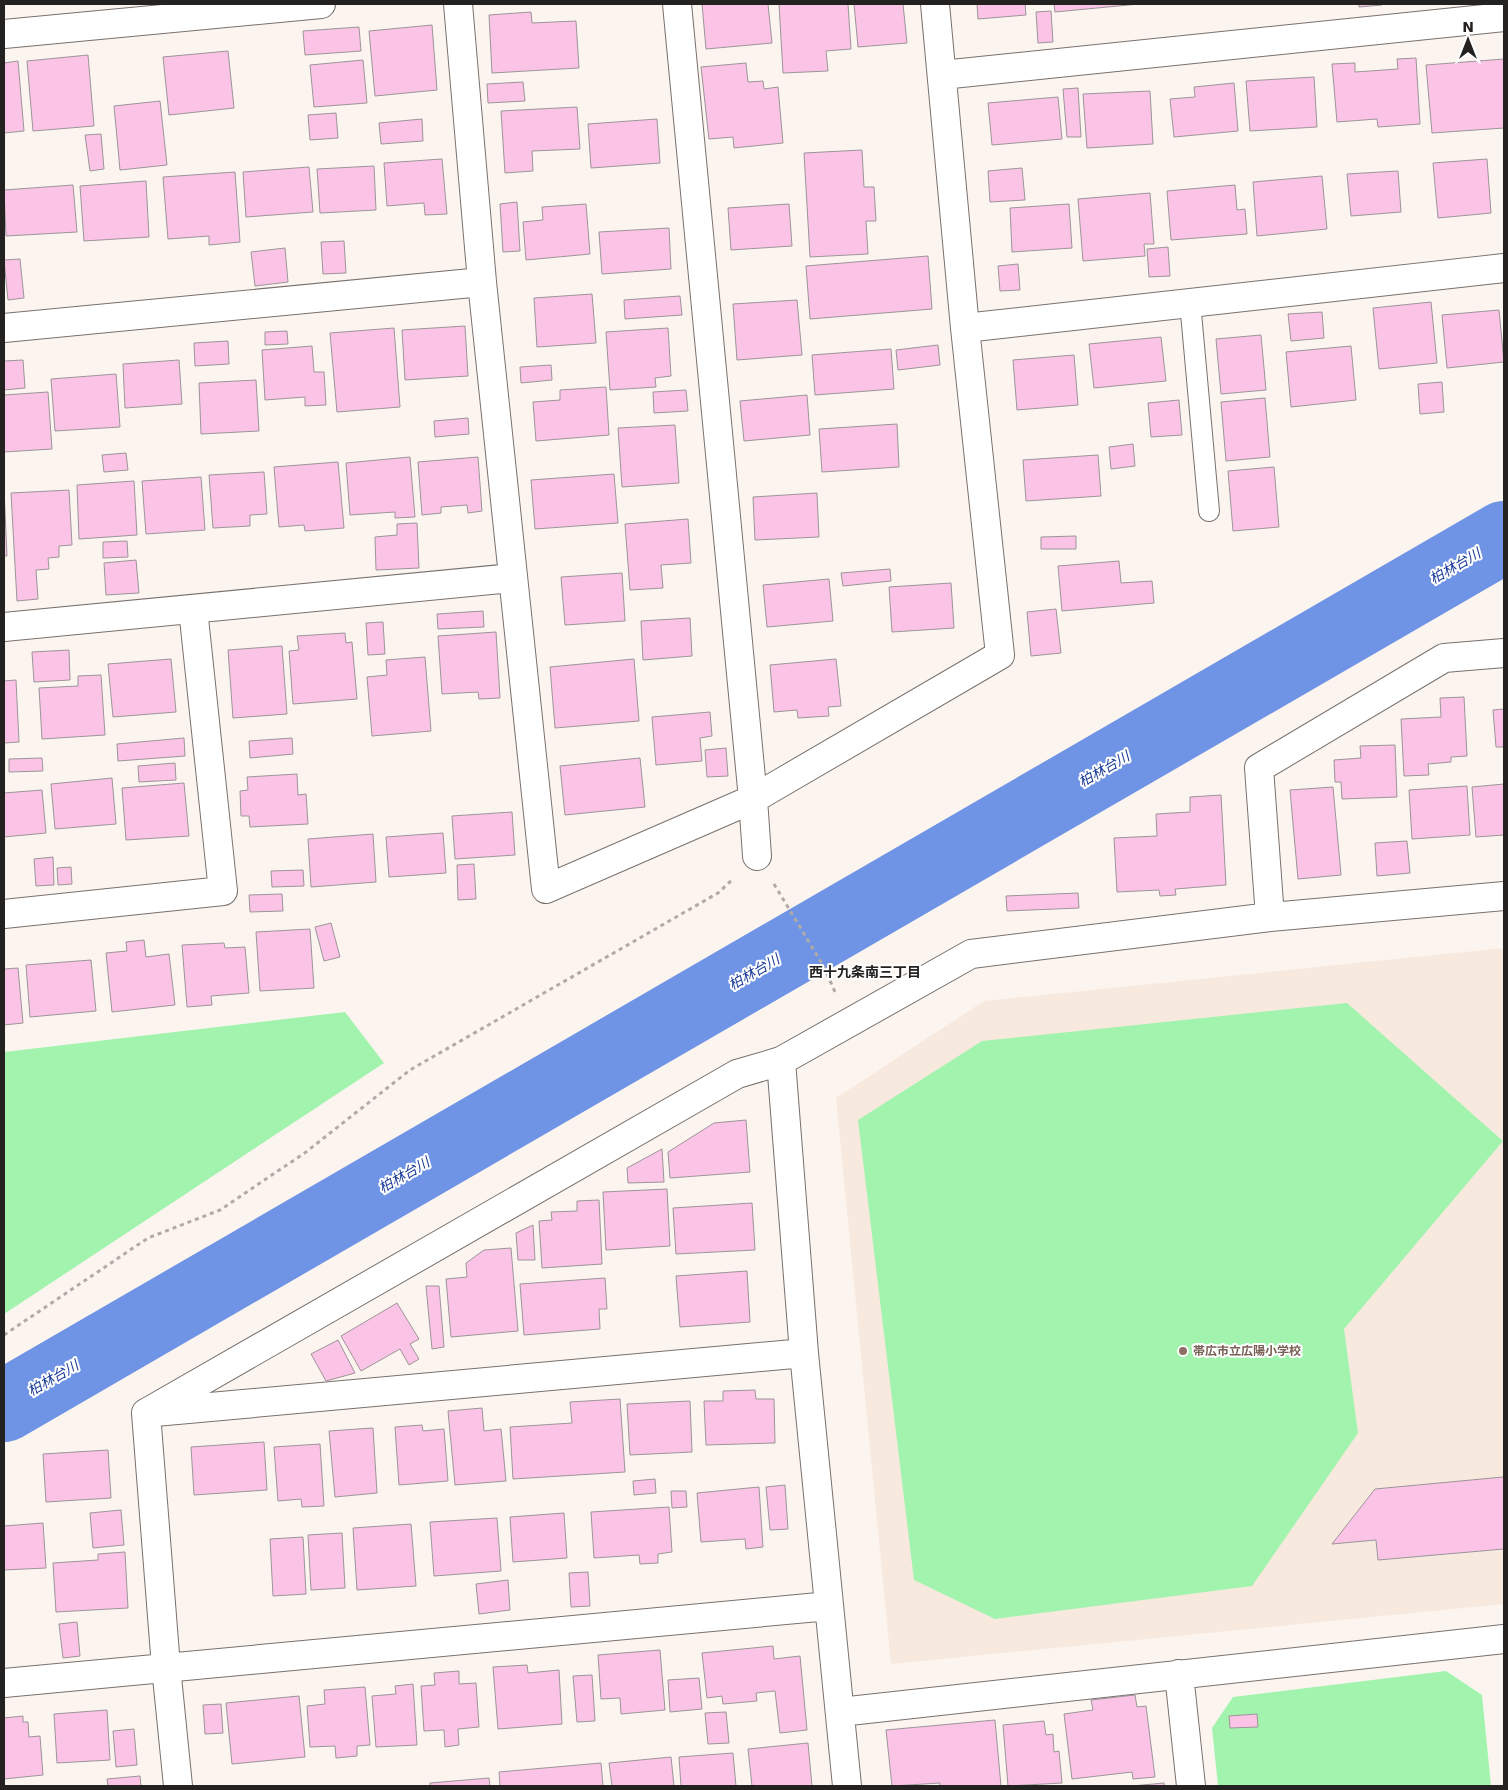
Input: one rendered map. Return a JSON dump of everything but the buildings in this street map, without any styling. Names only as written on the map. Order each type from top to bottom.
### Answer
[{"type":"street","points":[[4,34],[321,4]]},
{"type":"street","points":[[458,4],[482,282],[546,889],[753,799],[1000,655],[935,4]]},
{"type":"street","points":[[677,4],[753,799],[762,864]]},
{"type":"street","points":[[942,75],[1504,17]]},
{"type":"street","points":[[966,328],[1504,268]]},
{"type":"street","points":[[4,328],[482,282]]},
{"type":"street","points":[[4,628],[512,578]]},
{"type":"street","points":[[4,914],[223,892],[194,609]]},
{"type":"street","points":[[1270,917],[1258,768],[1444,658],[1504,653]]},
{"type":"street","points":[[146,1413],[737,1074],[780,1061],[971,954],[1270,917],[1504,896]]},
{"type":"street","points":[[780,1061],[804,1353],[847,1786]]},
{"type":"street","points":[[146,1413],[804,1353]]},
{"type":"street","points":[[146,1413],[166,1667],[178,1786]]},
{"type":"street","points":[[4,1683],[829,1606]]},
{"type":"street","points":[[840,1712],[1179,1674],[1504,1644]]},
{"type":"street","points":[[1179,1674],[1191,1786]]},
{"type":"lane","points":[[1190,302],[1209,511]]},
{"type":"path","points":[[4,1335],[148,1238],[220,1210],[306,1152],[410,1070],[718,894],[762,864],[824,967]]},
{"type":"shaded area","name":"帯広市立広陽小学校","points":[[1504,948],[1504,1604],[891,1664],[836,1098],[984,1001]]},
{"type":"green space","name":"帯広市立広陽小学校","points":[[1347,1003],[1503,1141],[1344,1329],[1358,1433],[1252,1586],[995,1619],[914,1580],[858,1120],[982,1041]]},
{"type":"green space","points":[[345,1012],[384,1063],[4,1314],[4,1052]]},
{"type":"green space","points":[[1446,1671],[1482,1695],[1491,1786],[1218,1786],[1212,1728],[1233,1697]]},
{"type":"waterway","name":"柏林台川","points":[[4,1406],[1504,537]]},
{"type":"place","name":"帯広市立広陽小学校","points":[[1183,1351]]},
{"type":"district","name":"西十九条南三丁目","points":[[865,972]]}]
